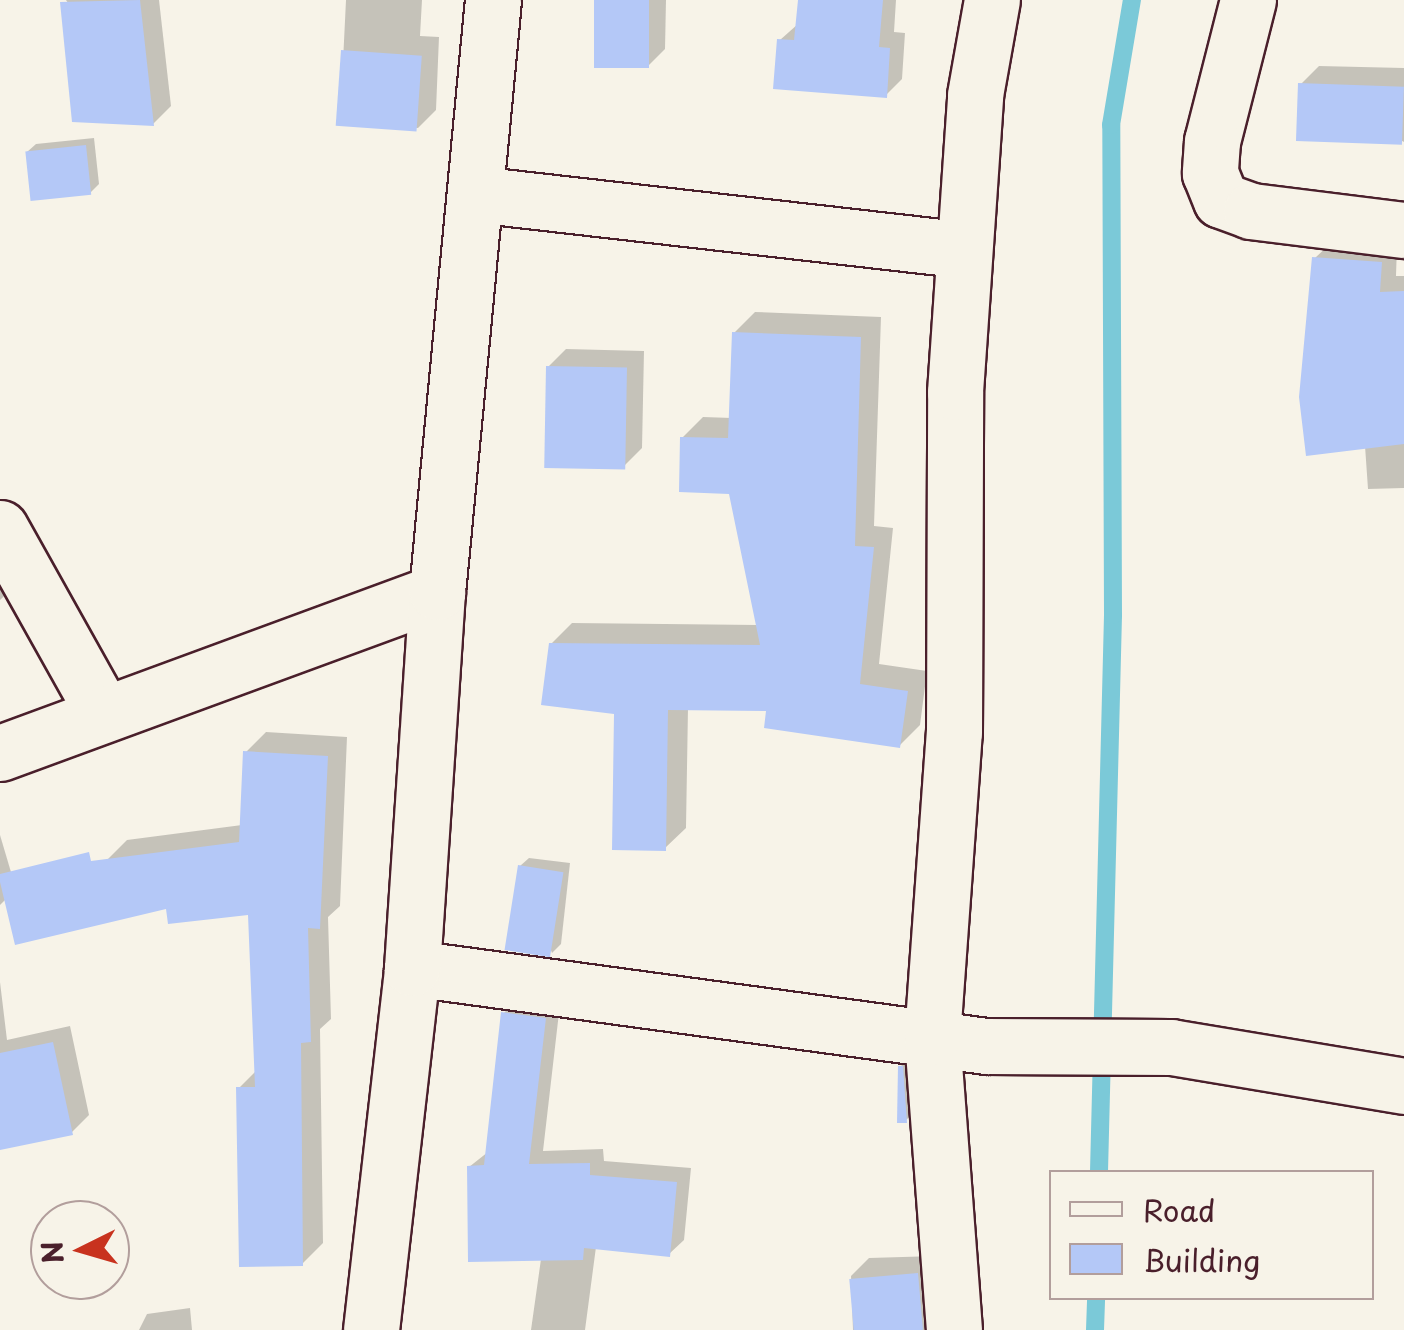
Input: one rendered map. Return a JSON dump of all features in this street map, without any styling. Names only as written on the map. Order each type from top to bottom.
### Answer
[{"type":"street","points":[[371,1330],[412,968],[438,592],[493,0]]},
{"type":"street","points":[[954,1330],[932,1038],[954,732],[955,392],[975,95],[992,0]]},
{"type":"street","points":[[1248,0],[1212,141],[1210,172],[1221,200],[1251,211],[1404,230]]},
{"type":"street","points":[[474,194],[964,250]]},
{"type":"street","points":[[0,528],[103,712]]},
{"type":"street","points":[[0,753],[438,592]]},
{"type":"street","points":[[412,968],[986,1046],[1171,1047],[1404,1086]]},
{"type":"building","points":[[140,0],[154,126],[72,122],[60,2]]},
{"type":"building","points":[[594,0],[649,0],[649,68],[594,68]]},
{"type":"building","points":[[798,0],[883,0],[879,47],[890,48],[887,98],[773,89],[777,39],[794,40]]},
{"type":"building","points":[[341,50],[422,56],[417,131],[336,126]]},
{"type":"building","points":[[1298,83],[1404,87],[1402,145],[1296,141]]},
{"type":"building","points":[[86,145],[91,195],[31,201],[25,151]]},
{"type":"building","points":[[1312,257],[1382,262],[1380,292],[1404,291],[1404,444],[1306,456],[1299,397]]},
{"type":"building","points":[[732,332],[861,337],[855,546],[874,547],[860,684],[908,691],[900,748],[764,728],[766,711],[668,710],[666,851],[612,850],[614,714],[541,705],[549,643],[760,645],[729,494],[679,492],[680,437],[728,438]]},
{"type":"building","points":[[546,366],[627,367],[625,469],[544,468]]},
{"type":"building","points":[[243,751],[328,756],[320,929],[308,928],[311,1042],[301,1043],[303,1266],[239,1267],[236,1087],[255,1087],[248,915],[168,924],[166,909],[15,945],[0,882],[0,874],[89,852],[91,861],[239,842]]},
{"type":"building","points":[[518,865],[563,872],[550,957],[505,950]]},
{"type":"building","points":[[501,1012],[546,1018],[529,1164],[590,1163],[590,1175],[677,1182],[670,1257],[584,1248],[583,1260],[468,1262],[467,1166],[484,1165]]},
{"type":"building","points":[[53,1042],[73,1135],[0,1150],[0,1053]]},
{"type":"building","points":[[898,1066],[903,1066],[907,1123],[897,1123]]},
{"type":"building","points":[[918,1273],[923,1330],[854,1330],[849,1279]]},
{"type":"waterway","points":[[1099,1170],[1113,615],[1111,125],[1132,0]]},
{"type":"waterway","points":[[1095,1330],[1096,1300]]}]
